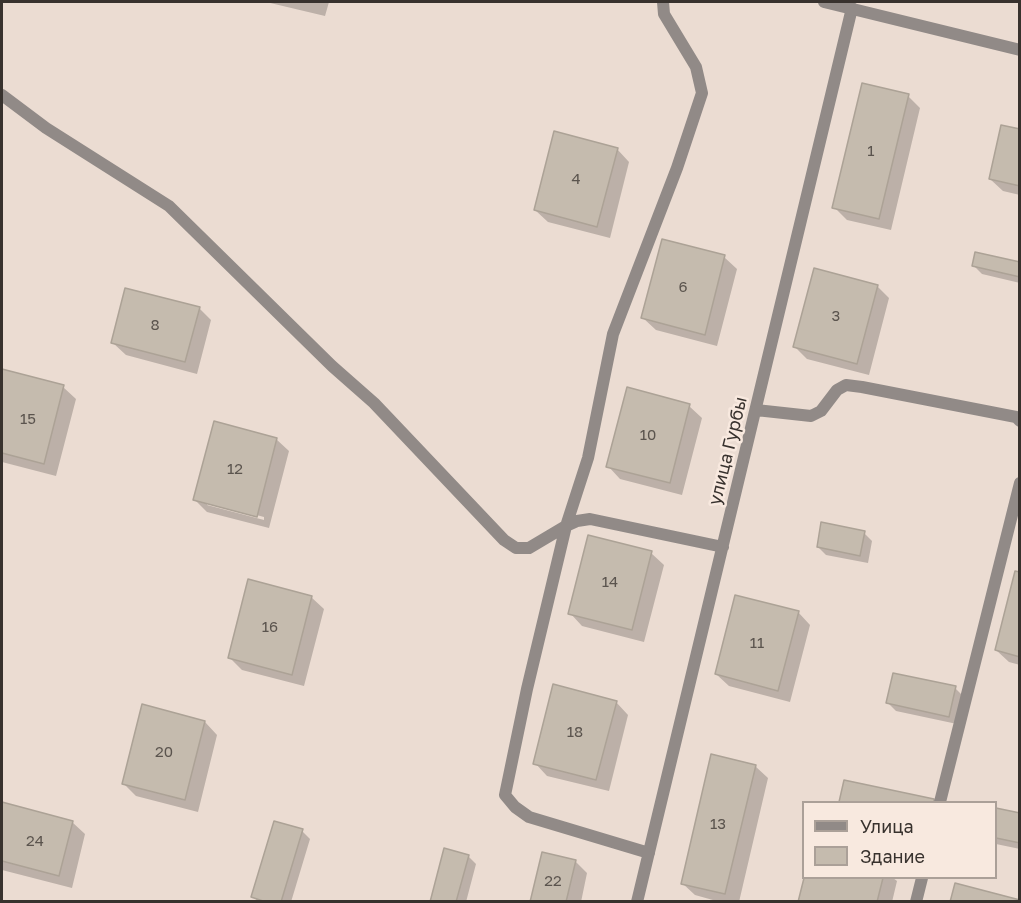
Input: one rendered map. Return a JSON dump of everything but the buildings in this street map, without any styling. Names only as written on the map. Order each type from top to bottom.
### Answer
[{"type":"street","points":[[649,853],[529,817],[515,807],[505,795],[527,689],[566,526],[588,458],[613,334],[677,168],[702,93],[696,67],[664,14],[663,2]]},
{"type":"street","points":[[824,2],[1020,50]]},
{"type":"street","name":"улица Гурбы","points":[[638,902],[852,8]]},
{"type":"street","points":[[2,95],[46,128],[169,206],[332,366],[374,403],[504,540],[516,548],[529,549],[566,526],[590,519],[723,547]]},
{"type":"street","points":[[756,410],[811,416],[821,411],[837,390],[846,385],[1018,418]]},
{"type":"street","points":[[940,801],[1020,483]]},
{"type":"street","points":[[916,902],[922,879]]}]
